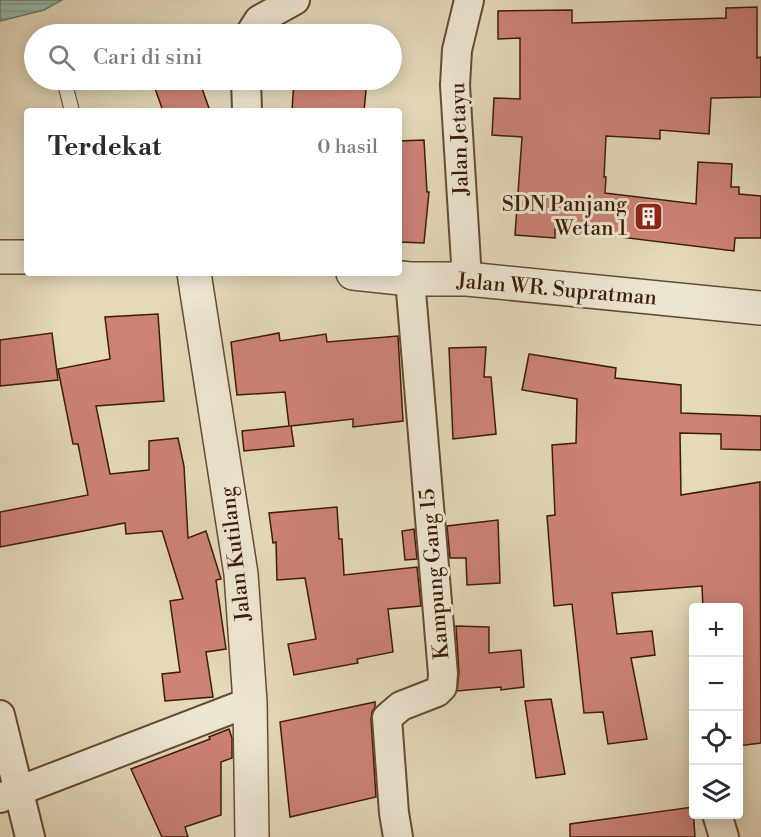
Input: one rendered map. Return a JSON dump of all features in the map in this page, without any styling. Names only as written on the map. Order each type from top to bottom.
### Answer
[{"type":"street","points":[[256,24],[259,20],[295,0]]},
{"type":"street","name":"Jalan Jetayu","points":[[466,279],[455,85],[457,50],[469,0]]},
{"type":"street","points":[[246,90],[247,108]]},
{"type":"street","points":[[0,257],[24,256]]},
{"type":"street","name":"Jalan Kutilang","points":[[194,276],[241,574],[250,702],[252,837]]},
{"type":"street","name":"Jalan WR. Supratman","points":[[382,276],[410,279],[466,279],[761,308]]},
{"type":"street","name":"Kampung Gang 15","points":[[398,837],[387,718],[401,706],[437,692],[441,687],[443,674],[410,279]]},
{"type":"street","points":[[9,794],[250,702]]},
{"type":"street","points":[[0,715],[9,794],[30,837]]},
{"type":"street","points":[[719,819],[724,837]]},
{"type":"lane","points":[[67,90],[71,108]]},
{"type":"water","points":[[0,0],[62,0],[44,10],[0,21]]},
{"type":"building","points":[[757,7],[757,58],[761,57],[761,97],[711,98],[709,134],[660,130],[660,139],[606,136],[604,177],[606,177],[605,193],[696,204],[698,162],[732,164],[731,187],[739,187],[739,194],[761,196],[761,238],[735,238],[734,251],[555,229],[555,238],[515,235],[522,137],[492,135],[494,98],[520,99],[520,38],[498,39],[498,11],[572,10],[572,23],[726,18],[726,8]]},
{"type":"building","points":[[156,90],[203,90],[209,108],[162,108]]},
{"type":"building","points":[[293,90],[366,90],[364,108],[292,108]]},
{"type":"building","points":[[424,140],[427,192],[429,192],[424,243],[402,242],[402,141]]},
{"type":"building","points":[[158,314],[164,401],[96,406],[110,474],[149,470],[149,441],[178,438],[184,466],[188,538],[206,531],[221,579],[216,580],[226,649],[206,652],[213,697],[165,701],[162,674],[180,672],[170,601],[183,599],[162,531],[126,534],[125,523],[0,547],[0,512],[88,495],[78,444],[73,444],[58,369],[110,359],[105,317]]},
{"type":"building","points":[[52,333],[58,380],[0,386],[0,340]]},
{"type":"building","points":[[279,333],[280,341],[326,334],[327,342],[398,336],[403,421],[353,427],[353,419],[291,426],[294,446],[244,451],[242,431],[289,426],[285,392],[237,395],[231,342]]},
{"type":"building","points":[[486,347],[484,377],[491,377],[496,434],[453,439],[449,348]]},
{"type":"building","points":[[529,354],[616,368],[615,378],[681,385],[681,413],[761,416],[761,450],[721,449],[721,434],[680,433],[681,495],[760,482],[761,743],[743,745],[743,603],[703,603],[702,586],[612,593],[617,634],[652,631],[655,655],[631,658],[647,739],[608,744],[603,712],[584,713],[572,604],[554,606],[547,516],[555,515],[552,445],[576,443],[577,399],[522,390]]},
{"type":"building","points":[[337,507],[344,575],[417,567],[421,606],[388,609],[393,652],[357,659],[358,663],[294,675],[288,644],[316,639],[305,578],[277,580],[276,542],[273,543],[269,513]]},
{"type":"building","points":[[498,520],[500,583],[467,585],[466,558],[450,558],[447,526]]},
{"type":"building","points":[[414,529],[417,559],[405,560],[402,531]]},
{"type":"building","points":[[456,626],[489,627],[489,653],[521,650],[524,687],[457,691],[459,673]]},
{"type":"building","points":[[551,699],[565,774],[536,778],[525,701]]},
{"type":"building","points":[[375,702],[371,719],[376,797],[290,817],[280,722]]},
{"type":"building","points":[[229,729],[232,738],[232,758],[221,762],[221,815],[185,827],[188,837],[162,837],[131,769],[210,739],[209,737]]},
{"type":"building","points":[[689,808],[689,819],[694,819],[695,837],[570,837],[570,824]]},
{"type":"place","name":"SDN Panjang Wetan 1","points":[[648,216]]}]
